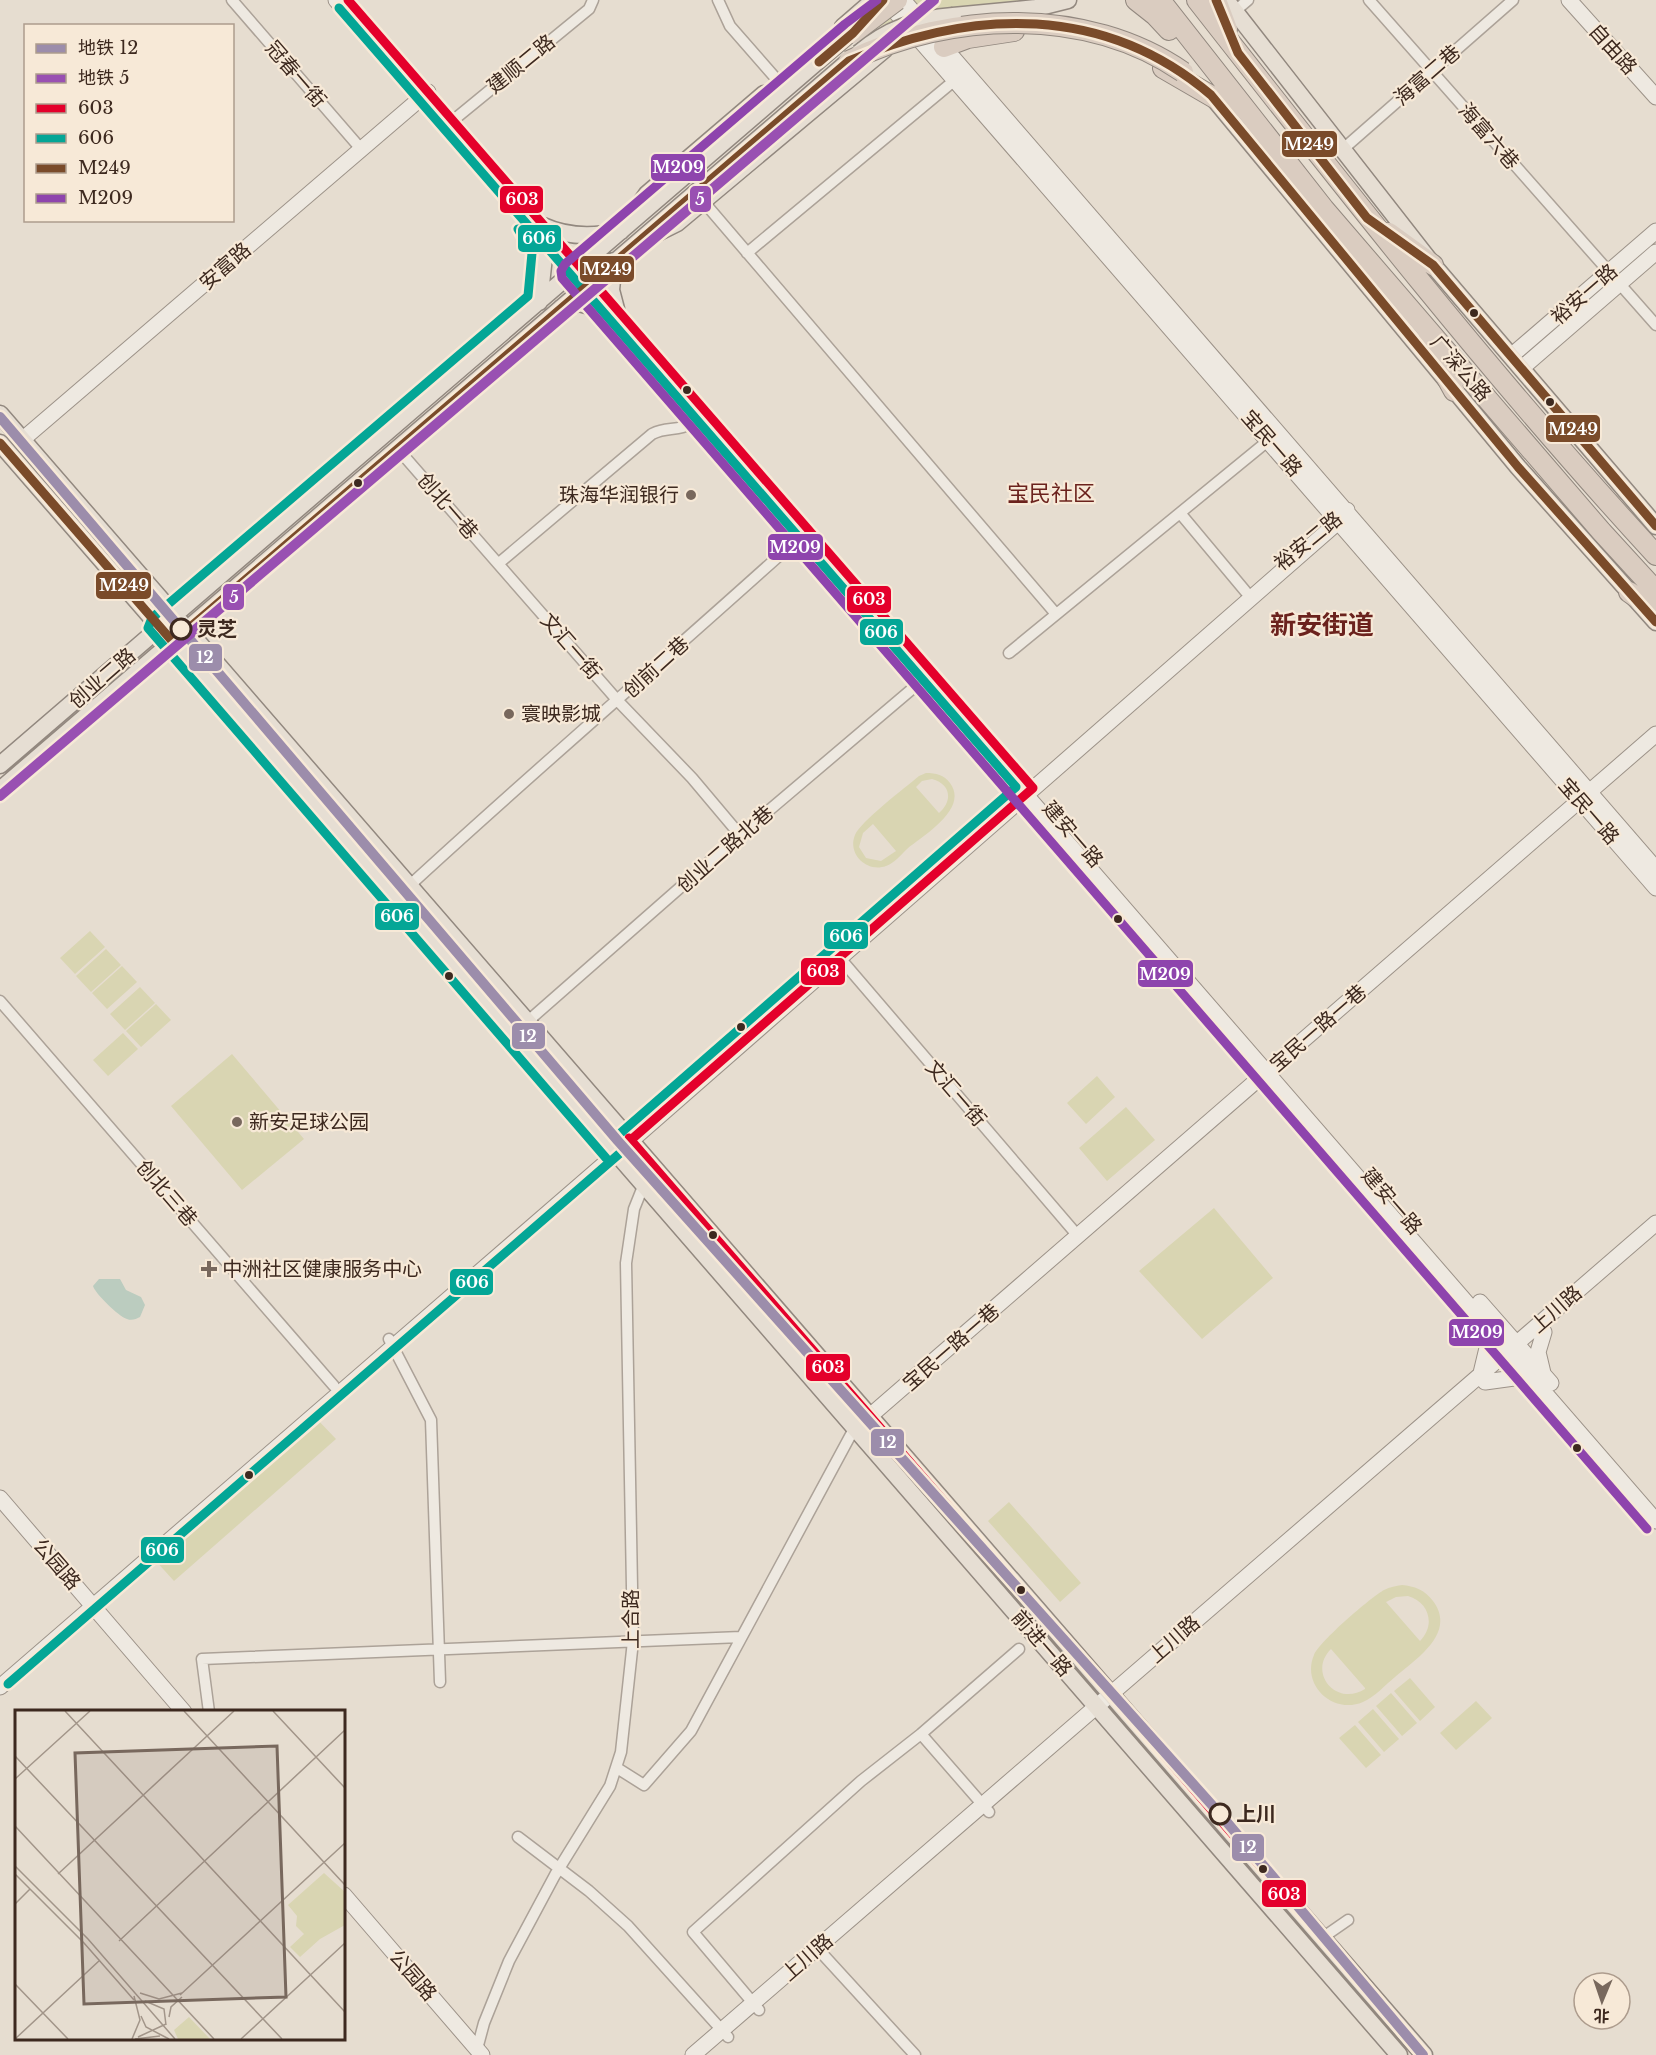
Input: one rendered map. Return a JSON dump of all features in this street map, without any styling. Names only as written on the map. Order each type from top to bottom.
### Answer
[{"type":"highway","points":[[853,33],[897,0]]},
{"type":"highway","points":[[1136,0],[1161,21],[1232,108],[1304,184]]},
{"type":"highway","name":"广深公路","points":[[1160,0],[1304,184],[1601,531],[1656,591]]},
{"type":"highway","name":"广深公路","points":[[1197,0],[1367,218],[1502,381],[1656,555]]},
{"type":"highway","points":[[1216,0],[1238,53]]},
{"type":"highway","points":[[849,61],[878,48],[926,33],[979,26],[1034,24],[1073,27],[1117,38],[1149,51],[1183,72],[1232,108]]},
{"type":"highway","points":[[944,47],[968,39],[1003,32],[1035,31],[1069,36],[1128,51],[1211,94]]},
{"type":"highway","points":[[1367,218],[1433,265]]},
{"type":"highway","points":[[1405,303],[1454,391]]},
{"type":"highway","points":[[1629,592],[1656,611]]},
{"type":"main road","name":"建安一路","points":[[336,0],[424,95],[1541,1380],[1656,1505]]},
{"type":"main road","name":"建安一路","points":[[348,0],[424,95]]},
{"type":"main road","points":[[539,302],[544,257],[542,231],[599,236],[621,231],[647,194],[874,0]]},
{"type":"main road","name":"宝民一路","points":[[884,0],[1269,440],[1340,516]]},
{"type":"main road","name":"创业二路","points":[[0,790],[633,245],[668,203],[853,33],[884,0]]},
{"type":"main road","name":"宝民一路","points":[[903,0],[1340,516],[1584,797],[1656,888]]},
{"type":"main road","name":"创业二路","points":[[0,765],[621,231],[668,203],[880,37],[915,21],[1036,8],[1068,0]]},
{"type":"main road","name":"自由路","points":[[1569,0],[1656,97]]},
{"type":"main road","points":[[1230,6],[1433,265],[1656,526]]},
{"type":"main road","points":[[633,245],[677,223],[909,29]]},
{"type":"main road","points":[[1211,94],[1518,467],[1656,622]]},
{"type":"main road","name":"安富路","points":[[22,440],[424,95]]},
{"type":"main road","name":"裕安一路","points":[[1517,362],[1609,272],[1656,231]]},
{"type":"main road","name":"裕安一路","points":[[1517,362],[1619,284],[1656,252]]},
{"type":"main road","points":[[557,310],[579,303],[611,310],[614,261]]},
{"type":"main road","name":"建安一路","points":[[611,310],[698,419],[806,534],[925,678],[1027,788]]},
{"type":"main road","name":"前进一路","points":[[0,414],[408,887],[627,1135],[1424,2055]]},
{"type":"main road","name":"前进一路","points":[[0,443],[1399,2055]]},
{"type":"main road","points":[[65,517],[72,520],[78,517],[79,506]]},
{"type":"main road","name":"裕安二路","points":[[1027,788],[1245,592],[1340,516]]},
{"type":"main road","name":"裕安二路","points":[[0,1675],[87,1606],[1340,516]]},
{"type":"main road","name":"宝民一路一巷","points":[[870,1416],[1656,734]]},
{"type":"main road","name":"宝民一路","points":[[1584,797],[1656,869]]},
{"type":"main road","points":[[525,1047],[534,1050],[539,1047],[540,1036]]},
{"type":"main road","name":"上川路","points":[[1542,1327],[1656,1223]]},
{"type":"main road","name":"上川路","points":[[693,2055],[725,2034],[1515,1350],[1656,1234]]},
{"type":"main road","points":[[1487,1318],[1518,1326],[1542,1327],[1538,1352],[1541,1380],[1483,1378],[1487,1348],[1487,1318]]},
{"type":"main road","name":"裕安二路","points":[[0,1687],[87,1606],[334,1386],[392,1342]]},
{"type":"main road","name":"建安一路","points":[[1541,1380],[1656,1521]]},
{"type":"main road","name":"公园路","points":[[0,1498],[169,1710]]},
{"type":"main road","name":"公园路","points":[[0,1514],[182,1710]]},
{"type":"main road","name":"公园路","points":[[345,1896],[462,2032],[476,2053]]},
{"type":"main road","name":"公园路","points":[[345,1912],[476,2053]]},
{"type":"main road","name":"上川路","points":[[708,2055],[725,2034]]},
{"type":"street","name":"建顺二路","points":[[449,124],[589,9],[593,0]]},
{"type":"street","points":[[718,0],[730,26],[779,82]]},
{"type":"street","points":[[1230,6],[1248,0]]},
{"type":"street","name":"海富六巷","points":[[1369,0],[1656,325]]},
{"type":"street","name":"海富二巷","points":[[1342,150],[1513,0]]},
{"type":"street","name":"冠春一街","points":[[234,1],[361,149]]},
{"type":"street","points":[[747,253],[955,80]]},
{"type":"street","points":[[703,201],[1056,615]]},
{"type":"street","points":[[499,563],[652,434],[660,430],[685,428],[698,419]]},
{"type":"street","points":[[1009,653],[1269,440]]},
{"type":"street","name":"创北一巷","points":[[397,448],[499,563]]},
{"type":"street","points":[[1180,513],[1245,592]]},
{"type":"street","name":"创前二巷","points":[[408,887],[501,802],[806,534]]},
{"type":"street","name":"文汇一街","points":[[499,563],[618,701],[692,778],[740,835]]},
{"type":"street","name":"创业二路北巷","points":[[527,1022],[740,835],[925,678]]},
{"type":"street","name":"文汇一街","points":[[836,953],[1078,1236]]},
{"type":"street","name":"创北三巷","points":[[0,1001],[334,1386]]},
{"type":"street","name":"上合路","points":[[476,2053],[483,2023],[509,1961],[559,1869],[610,1786],[617,1768],[625,1727],[633,1641],[625,1331],[626,1263],[634,1209],[644,1184]]},
{"type":"street","points":[[392,1342],[431,1420],[440,1682]]},
{"type":"street","points":[[617,1768],[644,1785],[691,1731],[855,1427]]},
{"type":"street","points":[[209,1710],[202,1659],[741,1637]]},
{"type":"street","points":[[756,2007],[693,1932],[861,1781],[921,1734],[1019,1649]]},
{"type":"street","points":[[921,1734],[986,1808]]},
{"type":"street","points":[[518,1838],[628,1926],[725,2034]]},
{"type":"street","points":[[1323,1938],[1348,1920]]},
{"type":"street","points":[[820,1951],[915,2055]]},
{"type":"street","points":[[462,2032],[474,2030],[483,2023]]},
{"type":"shaded area","points":[[902,0],[1033,0],[927,10],[904,16],[865,33]]},
{"type":"shaded area","points":[[926,773],[936,774],[950,783],[954,793],[954,802],[949,812],[933,829],[892,863],[879,867],[866,864],[856,855],[853,842],[855,835],[874,814],[919,776]],"holes":[[[932,779],[943,785],[948,793],[946,803],[939,813],[916,787],[922,781]],[[873,824],[896,851],[881,861],[866,858],[859,847],[863,833]]]},
{"type":"shaded area","points":[[90,931],[105,947],[75,974],[60,958]]},
{"type":"shaded area","points":[[106,949],[121,965],[91,992],[76,976]]},
{"type":"shaded area","points":[[122,966],[137,982],[107,1009],[92,993]]},
{"type":"shaded area","points":[[140,987],[155,1003],[125,1030],[110,1014]]},
{"type":"shaded area","points":[[156,1004],[171,1020],[141,1047],[126,1031]]},
{"type":"shaded area","points":[[123,1033],[138,1049],[108,1076],[93,1060]]},
{"type":"shaded area","name":"新安足球公园","points":[[232,1054],[304,1139],[242,1190],[171,1106]]},
{"type":"shaded area","points":[[1097,1076],[1115,1097],[1086,1124],[1067,1103]]},
{"type":"shaded area","points":[[1126,1107],[1155,1140],[1107,1181],[1079,1148]]},
{"type":"shaded area","points":[[1214,1208],[1273,1278],[1202,1339],[1139,1271]]},
{"type":"shaded area","points":[[99,1279],[120,1279],[126,1290],[141,1297],[145,1305],[140,1317],[129,1320],[113,1309],[93,1286]]},
{"type":"shaded area","points":[[315,1417],[336,1439],[174,1581],[154,1559]]},
{"type":"shaded area","points":[[1009,1502],[1081,1583],[1060,1602],[988,1521]]},
{"type":"shaded area","points":[[1402,1585],[1419,1589],[1426,1594],[1433,1601],[1439,1613],[1440,1624],[1431,1644],[1376,1694],[1363,1702],[1352,1705],[1341,1704],[1322,1695],[1312,1677],[1311,1666],[1318,1649],[1335,1630],[1368,1602],[1384,1590]],"holes":[[[1408,1596],[1421,1603],[1428,1615],[1428,1628],[1420,1641],[1386,1602],[1396,1597]],[[1331,1649],[1365,1688],[1365,1689],[1344,1694],[1328,1685],[1322,1668],[1324,1658]]]},
{"type":"shaded area","points":[[1410,1678],[1435,1707],[1420,1721],[1394,1691]]},
{"type":"shaded area","points":[[1391,1693],[1417,1723],[1402,1736],[1376,1706]]},
{"type":"shaded area","points":[[1476,1701],[1492,1718],[1456,1750],[1440,1733]]},
{"type":"shaded area","points":[[1373,1709],[1399,1739],[1384,1752],[1358,1722]]},
{"type":"shaded area","points":[[1355,1725],[1381,1755],[1366,1768],[1339,1738]]},
{"type":"metro line","name":"5","points":[[0,796],[934,0]]},
{"type":"metro line","name":"12","points":[[0,417],[618,1141],[1220,1814],[1423,2055]]},
{"type":"transit line","name":"603","points":[[348,0],[1033,788],[624,1146]]},
{"type":"transit line","name":"M209","points":[[877,0],[845,24],[565,264],[561,271],[562,278],[1647,1529]]},
{"type":"transit line","name":"M249","points":[[819,62],[853,33],[883,0]]},
{"type":"transit line","name":"M249","points":[[1216,0],[1238,53],[1367,218],[1433,265],[1656,526]]},
{"type":"transit line","name":"606","points":[[339,8],[1016,787],[616,1137]]},
{"type":"transit line","name":"M249","points":[[0,443],[173,642],[849,61],[896,44],[943,31],[990,24],[1036,24],[1082,30],[1127,44],[1170,65],[1211,95],[1518,467],[1656,622]]},
{"type":"transit line","name":"606","points":[[518,229],[532,253],[528,296],[152,618],[148,628],[606,1158]]},
{"type":"transit line","name":"603","points":[[629,1138],[1424,2055]]},
{"type":"transit line","name":"606","points":[[8,1684],[626,1148]]},
{"type":"place","name":"珠海华润银行","points":[[691,495]]},
{"type":"place","name":"灵芝","points":[[181,629]]},
{"type":"place","name":"寰映影城","points":[[509,714]]},
{"type":"place","name":"新安足球公园","points":[[237,1122]]},
{"type":"place","name":"中洲社区健康服务中心","points":[[209,1269]]},
{"type":"place","name":"上川","points":[[1220,1814]]},
{"type":"district","name":"宝民社区","points":[[1051,493]]},
{"type":"district","name":"新安街道","points":[[1322,625]]}]
